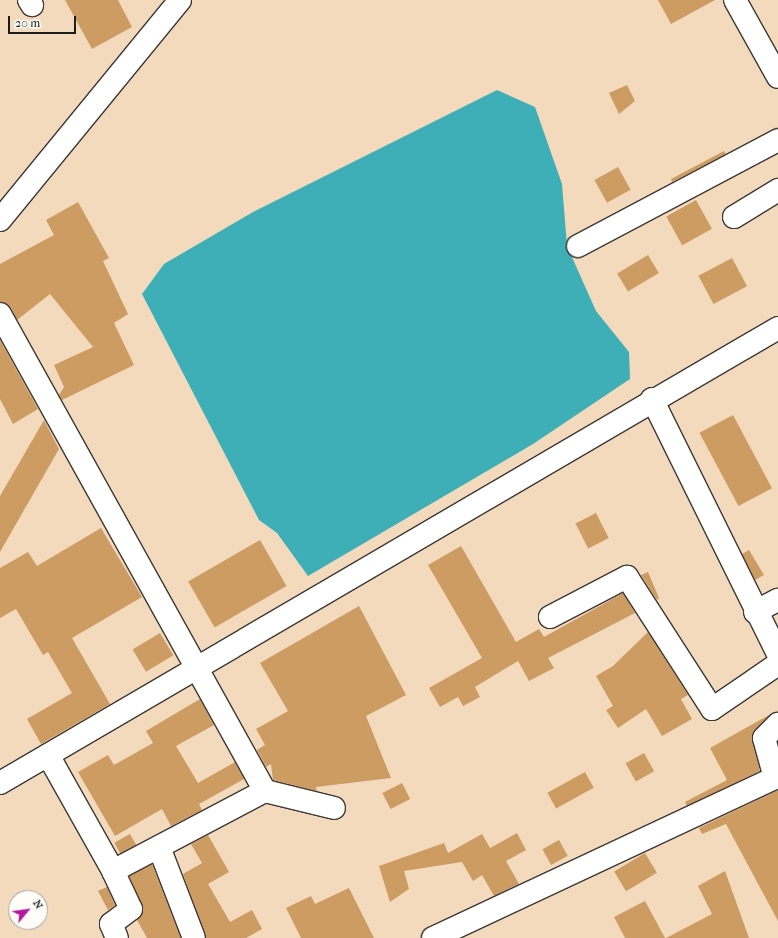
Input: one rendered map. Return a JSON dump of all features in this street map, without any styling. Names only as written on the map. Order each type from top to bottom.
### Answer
[{"type":"street","points":[[0,220],[180,0]]},
{"type":"street","points":[[735,0],[778,77]]},
{"type":"street","points":[[578,246],[778,140]]},
{"type":"street","points":[[734,217],[778,190]]},
{"type":"street","points":[[0,314],[265,791]]},
{"type":"street","points":[[0,783],[652,399],[778,328]]},
{"type":"street","points":[[652,399],[755,612],[778,654]]},
{"type":"street","points":[[550,617],[627,577],[712,709],[778,664]]},
{"type":"street","points":[[755,612],[778,600]]},
{"type":"street","points":[[432,938],[775,778],[764,738],[778,724]]},
{"type":"street","points":[[48,755],[113,871],[131,909],[111,924],[117,938]]},
{"type":"street","points":[[113,871],[265,791],[334,808]]},
{"type":"street","points":[[159,847],[194,938]]},
{"type":"water","points":[[497,90],[535,107],[562,184],[567,246],[596,311],[629,352],[630,379],[533,444],[308,576],[277,533],[259,520],[142,294],[164,264],[253,212]]},
{"type":"building","points":[[65,0],[118,0],[132,27],[92,49]]},
{"type":"building","points":[[658,0],[715,0],[671,24]]},
{"type":"building","points":[[627,85],[635,101],[619,114],[609,93]]},
{"type":"building","points":[[724,151],[726,154],[672,182],[671,179]]},
{"type":"building","points":[[618,167],[631,190],[607,203],[594,180]]},
{"type":"building","points":[[696,200],[712,229],[682,245],[666,216]]},
{"type":"building","points":[[78,202],[109,258],[103,261],[128,314],[114,323],[134,365],[62,400],[59,395],[64,387],[54,365],[93,347],[50,294],[17,320],[11,308],[0,302],[0,264],[54,235],[46,220]]},
{"type":"building","points":[[648,255],[659,273],[628,292],[617,274]]},
{"type":"building","points":[[732,258],[747,286],[713,304],[698,276]]},
{"type":"building","points":[[0,340],[38,409],[13,424],[0,399]]},
{"type":"building","points":[[733,415],[772,488],[738,506],[699,433]]},
{"type":"building","points":[[44,420],[59,449],[0,552],[0,496]]},
{"type":"building","points":[[596,513],[609,538],[588,548],[576,523]]},
{"type":"building","points":[[101,528],[142,597],[72,638],[110,704],[41,744],[27,719],[72,693],[48,652],[43,655],[16,609],[0,618],[0,568],[28,552],[37,566]]},
{"type":"building","points":[[260,540],[286,586],[215,627],[188,582]]},
{"type":"building","points":[[461,546],[516,642],[539,629],[544,637],[623,593],[635,613],[548,658],[554,668],[529,681],[518,661],[475,687],[480,697],[463,706],[458,697],[440,707],[429,688],[482,658],[428,565]]},
{"type":"building","points":[[749,550],[764,575],[755,580],[742,554]]},
{"type":"building","points":[[648,572],[659,598],[657,600],[641,575]]},
{"type":"building","points":[[359,606],[406,695],[366,716],[391,778],[316,787],[317,791],[273,780],[271,764],[266,767],[257,750],[265,745],[256,729],[288,711],[260,663]]},
{"type":"building","points":[[648,632],[688,695],[681,699],[692,719],[662,736],[646,709],[618,728],[606,710],[613,706],[596,676],[613,666]]},
{"type":"building","points":[[160,633],[173,655],[146,672],[133,649]]},
{"type":"building","points":[[200,699],[214,725],[176,746],[198,783],[235,762],[244,779],[199,804],[202,810],[171,826],[162,809],[115,836],[78,772],[108,755],[114,765],[153,743],[146,731]]},
{"type":"building","points":[[778,710],[752,734],[760,771],[687,806],[685,802],[727,780],[710,748]]},
{"type":"building","points":[[644,753],[654,771],[636,782],[626,763]]},
{"type":"building","points":[[585,772],[594,788],[556,809],[547,793]]},
{"type":"building","points":[[402,783],[410,799],[391,809],[382,793]]},
{"type":"building","points":[[778,790],[778,921],[726,824],[702,834],[699,828]]},
{"type":"building","points":[[517,833],[526,850],[506,861],[519,884],[494,896],[482,875],[473,881],[462,862],[404,871],[409,889],[390,902],[379,866],[444,843],[448,853],[482,834],[490,848]]},
{"type":"building","points":[[130,834],[136,845],[121,854],[114,843]]},
{"type":"building","points":[[208,835],[229,872],[208,884],[230,922],[252,910],[262,929],[246,938],[206,938],[183,874],[202,863],[191,844]]},
{"type":"building","points":[[559,840],[568,856],[551,865],[542,849]]},
{"type":"building","points":[[645,853],[657,873],[626,891],[614,872]]},
{"type":"building","points":[[152,864],[181,938],[147,938],[137,920],[143,909],[129,876]]},
{"type":"building","points":[[725,871],[749,938],[666,938],[712,914],[698,886]]},
{"type":"building","points":[[107,887],[115,905],[108,910],[98,891]]},
{"type":"building","points":[[349,888],[374,938],[301,938],[286,908],[311,896],[315,904]]},
{"type":"building","points":[[645,901],[665,938],[625,938],[614,917]]}]
